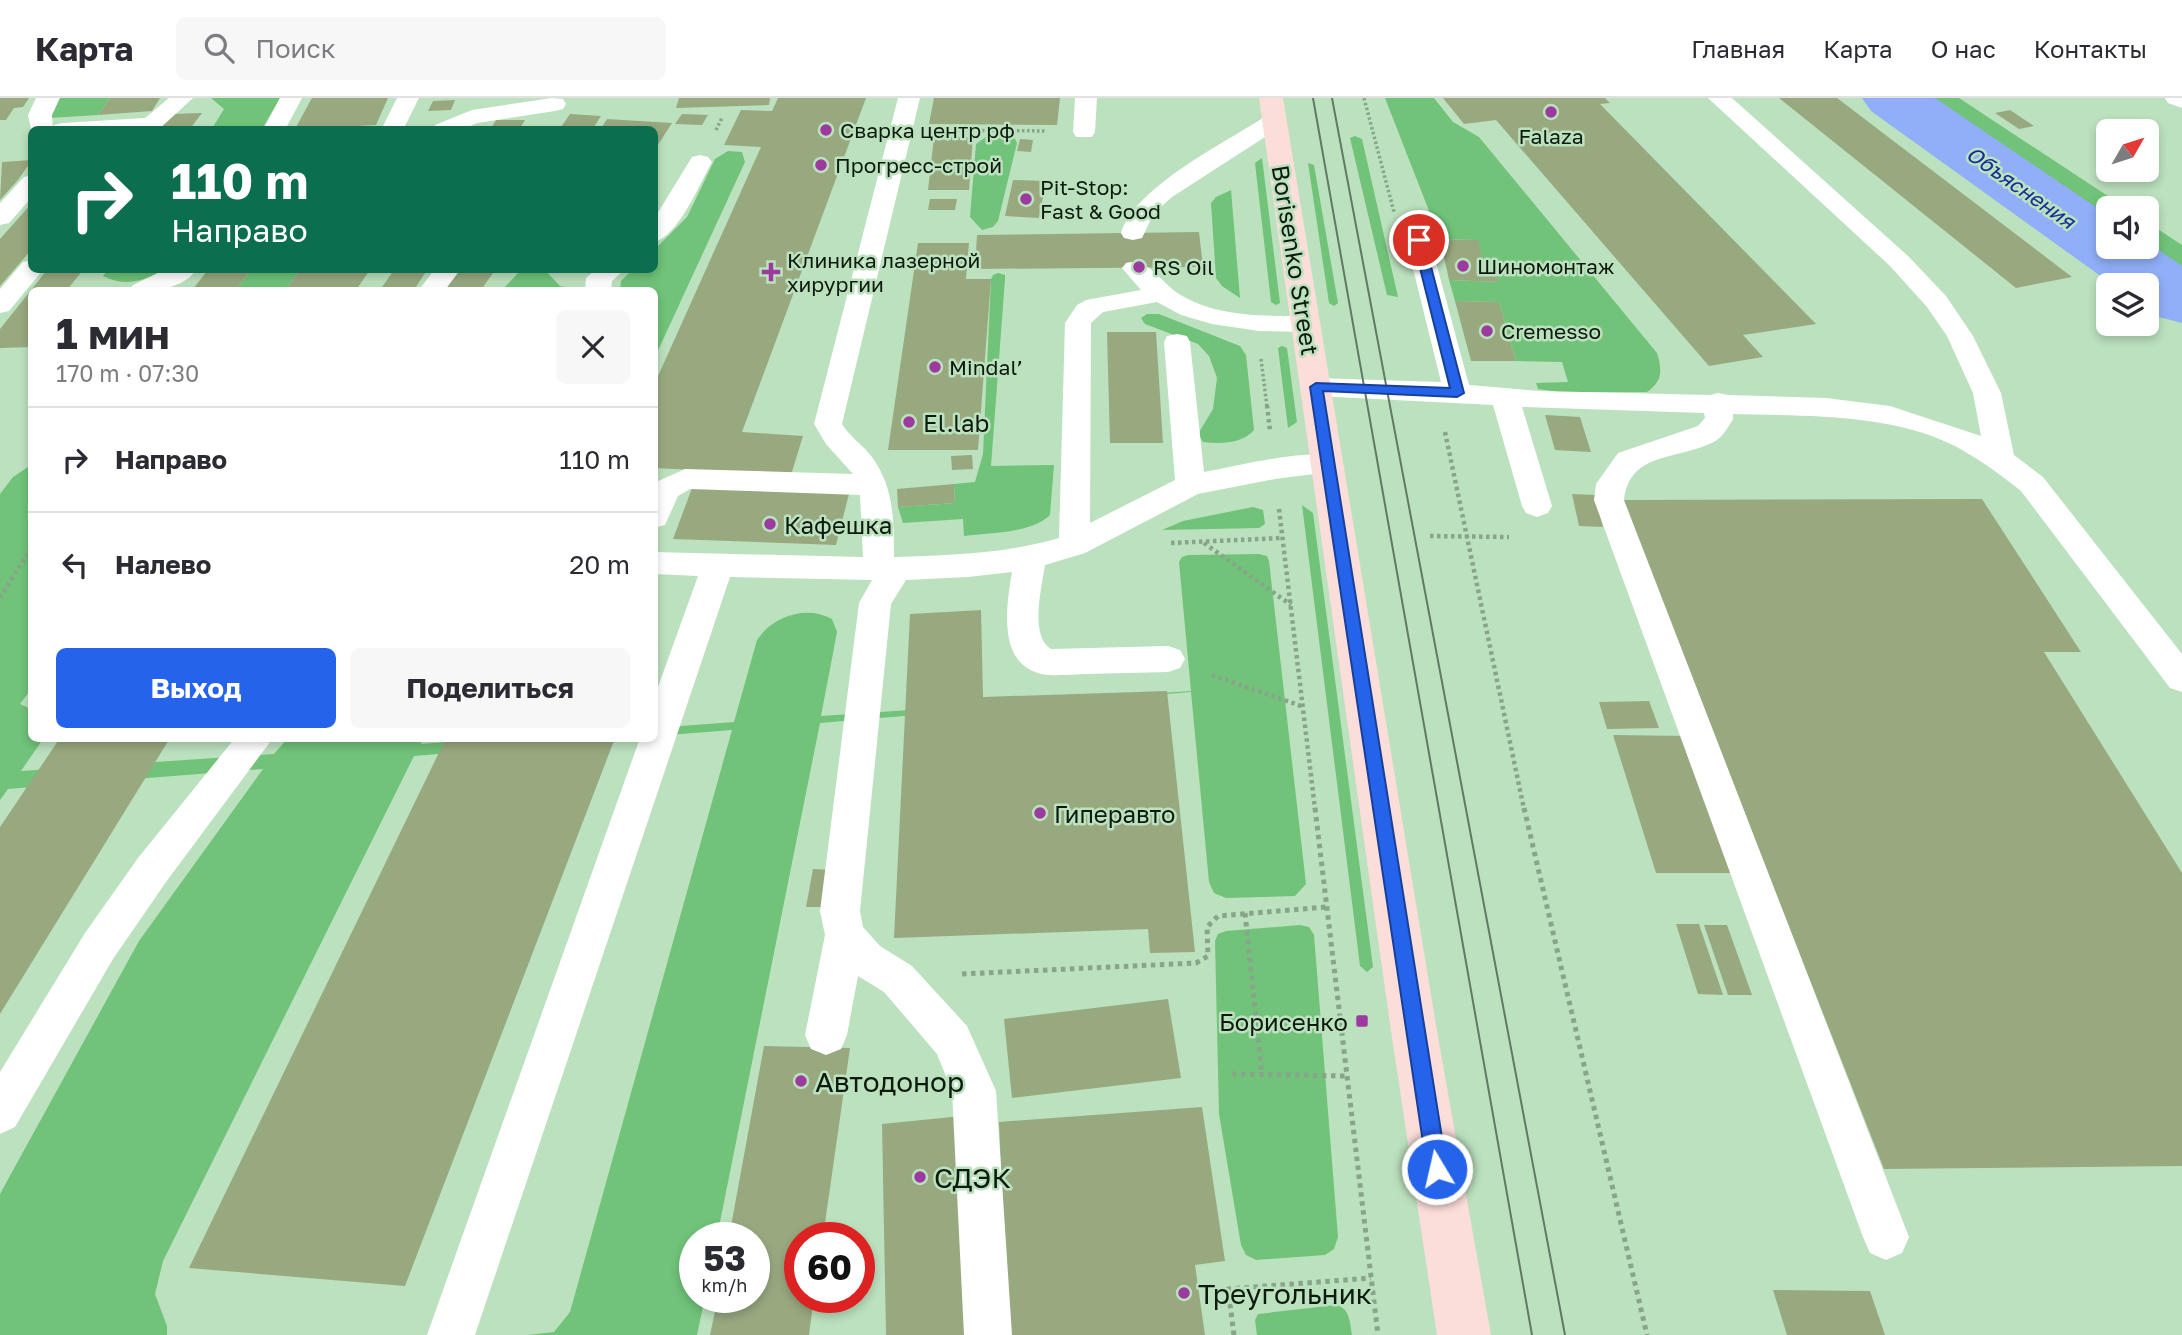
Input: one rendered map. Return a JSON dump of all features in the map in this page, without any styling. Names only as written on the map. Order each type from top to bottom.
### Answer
[{"type":"main road","name":"Borisenko Street","points":[[1273,109],[1464,1335]]},
{"type":"street","points":[[41,126],[40,115],[48,98]]},
{"type":"lane","points":[[147,126],[182,98]]},
{"type":"lane","points":[[276,126],[291,98]]},
{"type":"lane","points":[[394,126],[408,98]]},
{"type":"lane","points":[[826,1035],[845,936],[840,911],[875,603],[887,569],[873,485],[854,455],[835,439],[828,424],[909,98]]},
{"type":"lane","points":[[1084,132],[1086,98]]},
{"type":"lane","points":[[1719,98],[1899,261],[1937,302],[1960,336],[1987,393],[2000,459]]},
{"type":"lane","points":[[2176,98],[2182,101]]},
{"type":"lane","points":[[448,126],[471,107],[557,101]]},
{"type":"lane","points":[[541,126],[557,101]]},
{"type":"lane","points":[[1133,233],[1137,220],[1146,208],[1164,192],[1273,109]]},
{"type":"lane","points":[[658,230],[667,220],[700,163]]},
{"type":"lane","points":[[0,218],[28,186]]},
{"type":"lane","points":[[1419,240],[1447,392]]},
{"type":"lane","points":[[1135,268],[1160,294],[1205,315],[1256,324],[1306,324]]},
{"type":"lane","points":[[0,305],[28,272]]},
{"type":"lane","points":[[148,287],[179,273]]},
{"type":"lane","points":[[1074,545],[1078,323],[1086,311],[1095,306],[1160,294]]},
{"type":"lane","points":[[1177,342],[1190,485]]},
{"type":"lane","points":[[1316,387],[1447,392],[1540,400],[1718,402],[1826,407],[1890,415],[1962,438],[2000,459],[2032,484],[2182,679]]},
{"type":"lane","points":[[1504,396],[1537,506]]},
{"type":"lane","points":[[1718,402],[1719,419],[1708,433],[1628,460],[1611,484],[1609,500],[1885,1237]]},
{"type":"lane","points":[[658,563],[887,569],[968,566],[1030,558],[1074,545],[1190,485],[1275,469],[1328,464]]},
{"type":"lane","points":[[658,507],[665,490],[685,479],[873,485]]},
{"type":"lane","points":[[1030,558],[1022,630],[1023,643],[1037,659],[1047,662],[1168,659]]},
{"type":"lane","points":[[658,738],[718,565]]},
{"type":"lane","points":[[0,1112],[99,946],[152,870],[253,742]]},
{"type":"lane","points":[[451,1335],[657,742]]},
{"type":"lane","points":[[845,936],[866,959],[898,979],[952,1040],[974,1091],[988,1335]]},
{"type":"path","points":[[1363,98],[1375,132],[1394,214]]},
{"type":"path","points":[[950,130],[1032,131]]},
{"type":"path","points":[[1256,324],[1378,1335]]},
{"type":"path","points":[[1447,392],[1467,536],[1535,861],[1647,1335]]},
{"type":"path","points":[[1430,536],[1467,536]]},
{"type":"path","points":[[1215,543],[1282,538]]},
{"type":"path","points":[[1203,543],[1291,606]]},
{"type":"path","points":[[0,598],[28,552]]},
{"type":"path","points":[[1168,659],[1304,707]]},
{"type":"path","points":[[898,979],[1195,963],[1208,956],[1206,927],[1218,916],[1326,907]]},
{"type":"path","points":[[1245,913],[1262,1075]]},
{"type":"path","points":[[1232,1074],[1347,1076]]},
{"type":"path","points":[[1234,1335],[1228,1289],[1371,1278]]},
{"type":"green space","points":[[56,98],[110,98],[98,115],[49,118]]},
{"type":"green space","points":[[211,98],[280,98],[264,126],[213,126],[224,109]]},
{"type":"green space","points":[[1385,98],[1434,98],[1453,122],[1479,137],[1657,353],[1660,375],[1652,388],[1647,392],[1559,392],[1538,389],[1536,383],[1568,382],[1562,362],[1516,361],[1499,302],[1455,301],[1449,280],[1499,282],[1494,262],[1483,261],[1477,240],[1440,239]]},
{"type":"green space","points":[[1922,98],[1959,98],[2108,196],[2096,196],[2096,212]]},
{"type":"green space","points":[[1003,133],[1014,137],[1017,143],[998,221],[993,227],[982,230],[970,217],[976,144],[987,136]]},
{"type":"green space","points":[[1355,136],[1362,139],[1398,297],[1387,295],[1350,138]]},
{"type":"green space","points":[[728,151],[742,152],[745,162],[658,350],[658,287],[620,287],[621,281],[629,273],[658,273],[658,246],[687,217],[715,159]]},
{"type":"green space","points":[[1262,158],[1280,303],[1276,305],[1271,302],[1255,163]]},
{"type":"green space","points":[[1308,163],[1314,165],[1338,303],[1334,306],[1329,303]]},
{"type":"green space","points":[[1231,190],[1240,298],[1222,286],[1216,278],[1211,203],[1216,197]]},
{"type":"green space","points":[[2159,230],[2182,245],[2182,269],[2159,254]]},
{"type":"green space","points":[[106,273],[157,273],[127,282],[103,276]]},
{"type":"green space","points":[[249,273],[298,273],[287,287],[238,287]]},
{"type":"green space","points":[[518,273],[548,273],[564,287],[505,287]]},
{"type":"green space","points":[[998,273],[1005,275],[1005,279],[991,466],[1054,465],[1050,515],[1021,529],[964,536],[963,519],[903,523],[898,507],[955,503],[954,484],[975,482],[983,454],[991,279]]},
{"type":"green space","points":[[1147,314],[1159,314],[1240,346],[1246,355],[1254,430],[1249,435],[1231,442],[1203,442],[1198,434],[1213,409],[1217,378],[1209,356],[1198,344],[1145,324],[1141,318]]},
{"type":"green space","points":[[1278,348],[1287,348],[1297,422],[1288,428]]},
{"type":"green space","points":[[28,467],[28,693],[20,704],[28,708],[28,742],[41,742],[21,771],[274,754],[284,742],[588,742],[414,756],[163,1261],[155,1294],[167,1326],[167,1335],[0,1335],[0,1194],[139,941],[263,769],[8,789],[0,800],[0,494],[13,477]]},
{"type":"green space","points":[[1302,505],[1313,513],[1373,967],[1367,972],[1360,966]]},
{"type":"green space","points":[[1253,507],[1263,510],[1265,524],[1259,528],[1162,530],[1183,521]]},
{"type":"green space","points":[[1259,554],[1267,556],[1269,561],[1306,884],[1295,896],[1226,898],[1214,893],[1209,882],[1191,692],[820,723],[720,1222],[679,1222],[679,1313],[702,1313],[697,1335],[528,1335],[554,1332],[570,1312],[732,730],[658,736],[658,728],[734,722],[757,640],[781,619],[801,613],[832,619],[837,632],[821,716],[1191,691],[1179,562],[1182,557]]},
{"type":"green space","points":[[1300,925],[1309,927],[1314,935],[1338,1237],[1334,1249],[1325,1255],[1256,1260],[1246,1255],[1241,1245],[1219,1114],[1215,941],[1218,934],[1226,931]]},
{"type":"green space","points":[[1336,1305],[1347,1313],[1352,1335],[1257,1335],[1255,1320],[1258,1314]]},
{"type":"building","points":[[0,98],[29,98],[23,107],[14,108],[6,120],[0,120]]},
{"type":"building","points":[[110,98],[160,98],[152,111],[98,115]]},
{"type":"building","points":[[312,98],[388,98],[376,125],[297,126]]},
{"type":"building","points":[[679,98],[770,98],[769,105],[676,108]]},
{"type":"building","points":[[778,98],[866,98],[742,432],[803,436],[791,475],[658,468],[658,376],[761,147],[724,145],[741,110],[772,111]]},
{"type":"building","points":[[934,98],[1060,98],[1057,125],[929,124]]},
{"type":"building","points":[[1443,98],[1605,98],[1610,103],[1600,104],[1816,324],[1743,335],[1763,357],[1709,366],[1496,120],[1464,124]]},
{"type":"building","points":[[1779,98],[1837,98],[2072,277],[2016,288]]},
{"type":"building","points":[[455,100],[451,110],[428,111],[433,101]]},
{"type":"building","points":[[2010,110],[2034,126],[2019,129],[1995,113]]},
{"type":"building","points":[[202,113],[192,126],[161,126],[171,114]]},
{"type":"building","points":[[570,114],[601,116],[595,126],[562,126]]},
{"type":"building","points":[[682,114],[708,115],[702,125],[675,124]]},
{"type":"building","points":[[607,119],[672,123],[658,145],[658,126],[603,126]]},
{"type":"building","points":[[496,120],[525,120],[521,126],[492,126]]},
{"type":"building","points":[[934,137],[973,137],[969,190],[928,190]]},
{"type":"building","points":[[1020,139],[1033,140],[1031,152],[1017,151]]},
{"type":"building","points":[[28,160],[28,166],[0,200],[2,162]]},
{"type":"building","name":"Pit-Stop: Fast & Good","points":[[1013,180],[1046,181],[1039,218],[1005,216]]},
{"type":"building","points":[[930,199],[957,199],[955,210],[928,210]]},
{"type":"building","points":[[28,208],[28,254],[0,286],[0,239]]},
{"type":"building","points":[[1199,232],[1203,267],[975,269],[977,235]]},
{"type":"building","points":[[1440,239],[1478,240],[1483,261],[1494,261],[1499,282],[1449,280]]},
{"type":"building","points":[[918,243],[969,243],[966,279],[991,279],[978,450],[888,450]]},
{"type":"building","points":[[45,273],[81,273],[69,287],[33,287]]},
{"type":"building","points":[[206,273],[249,273],[238,287],[194,287]]},
{"type":"building","points":[[298,273],[368,273],[358,287],[287,287]]},
{"type":"building","points":[[392,273],[425,273],[416,287],[382,287]]},
{"type":"building","points":[[456,273],[493,273],[483,287],[445,287]]},
{"type":"building","points":[[28,294],[28,347],[0,348],[0,329]]},
{"type":"building","points":[[1455,301],[1499,302],[1516,361],[1471,361]]},
{"type":"building","points":[[1107,332],[1156,332],[1163,443],[1110,443]]},
{"type":"building","points":[[1545,415],[1580,417],[1591,452],[1555,450]]},
{"type":"building","points":[[972,455],[973,469],[952,470],[951,456]]},
{"type":"building","points":[[954,484],[955,503],[898,507],[897,489]]},
{"type":"building","points":[[692,488],[849,494],[836,545],[673,539]]},
{"type":"building","points":[[1572,494],[1595,495],[1603,527],[1579,526]]},
{"type":"building","points":[[1982,499],[2081,652],[2044,652],[2182,873],[2182,1166],[1884,1169],[1622,500]]},
{"type":"building","name":"Гиперавто","points":[[981,610],[983,697],[1167,691],[1195,952],[1150,953],[1148,929],[894,938],[910,614]]},
{"type":"building","points":[[1649,701],[1659,728],[1607,729],[1599,702]]},
{"type":"building","points":[[1613,735],[1689,736],[1738,873],[1656,873]]},
{"type":"building","points":[[57,742],[168,742],[0,1014],[0,827]]},
{"type":"building","points":[[444,742],[613,742],[405,1286],[189,1268]]},
{"type":"building","points":[[813,869],[835,870],[829,907],[806,907]]},
{"type":"building","points":[[1676,924],[1699,924],[1723,995],[1698,994]]},
{"type":"building","points":[[1704,925],[1727,925],[1752,995],[1728,995]]},
{"type":"building","points":[[1168,999],[1181,1078],[1012,1098],[1004,1019]]},
{"type":"building","points":[[764,1046],[850,1048],[825,1222],[784,1222],[784,1313],[812,1313],[809,1335],[710,1335],[715,1313],[770,1313],[770,1222],[732,1222]]},
{"type":"building","points":[[1202,1107],[1225,1261],[1195,1265],[1205,1335],[1008,1335],[999,1122]]},
{"type":"building","points":[[962,1116],[975,1335],[886,1335],[882,1124]]},
{"type":"building","points":[[1773,1290],[1870,1291],[1885,1335],[1787,1335]]},
{"type":"waterway","name":"Объяснения","points":[[1893,98],[2182,300]]},
{"type":"tram line","points":[[1313,98],[1532,1335]]},
{"type":"tram line","points":[[1332,98],[1565,1335]]},
{"type":"place","name":"Falaza","points":[[1551,112]]},
{"type":"place","name":"Сварка центр рф","points":[[826,130]]},
{"type":"place","name":"Прогресс-строй","points":[[821,165]]},
{"type":"place","name":"Pit-Stop: Fast & Good","points":[[1026,199]]},
{"type":"place","name":"Шиномонтаж","points":[[1463,266]]},
{"type":"place","name":"RS Oil","points":[[1139,267]]},
{"type":"place","name":"Клиника лазерной хирургии","points":[[771,272]]},
{"type":"place","name":"Cremesso","points":[[1487,331]]},
{"type":"place","name":"Mindal’","points":[[935,367]]},
{"type":"place","name":"El.lab","points":[[909,422]]},
{"type":"place","name":"Кафешка","points":[[770,524]]},
{"type":"place","name":"Гиперавто","points":[[1040,813]]},
{"type":"place","name":"Борисенко","points":[[1362,1021]]},
{"type":"place","name":"Автодонор","points":[[801,1081]]},
{"type":"place","name":"СДЭК","points":[[920,1177]]},
{"type":"place","name":"Треугольник","points":[[1184,1293]]},
{"type":"route","points":[[1419,240],[1457,393],[1316,387],[1437,1169]]}]
